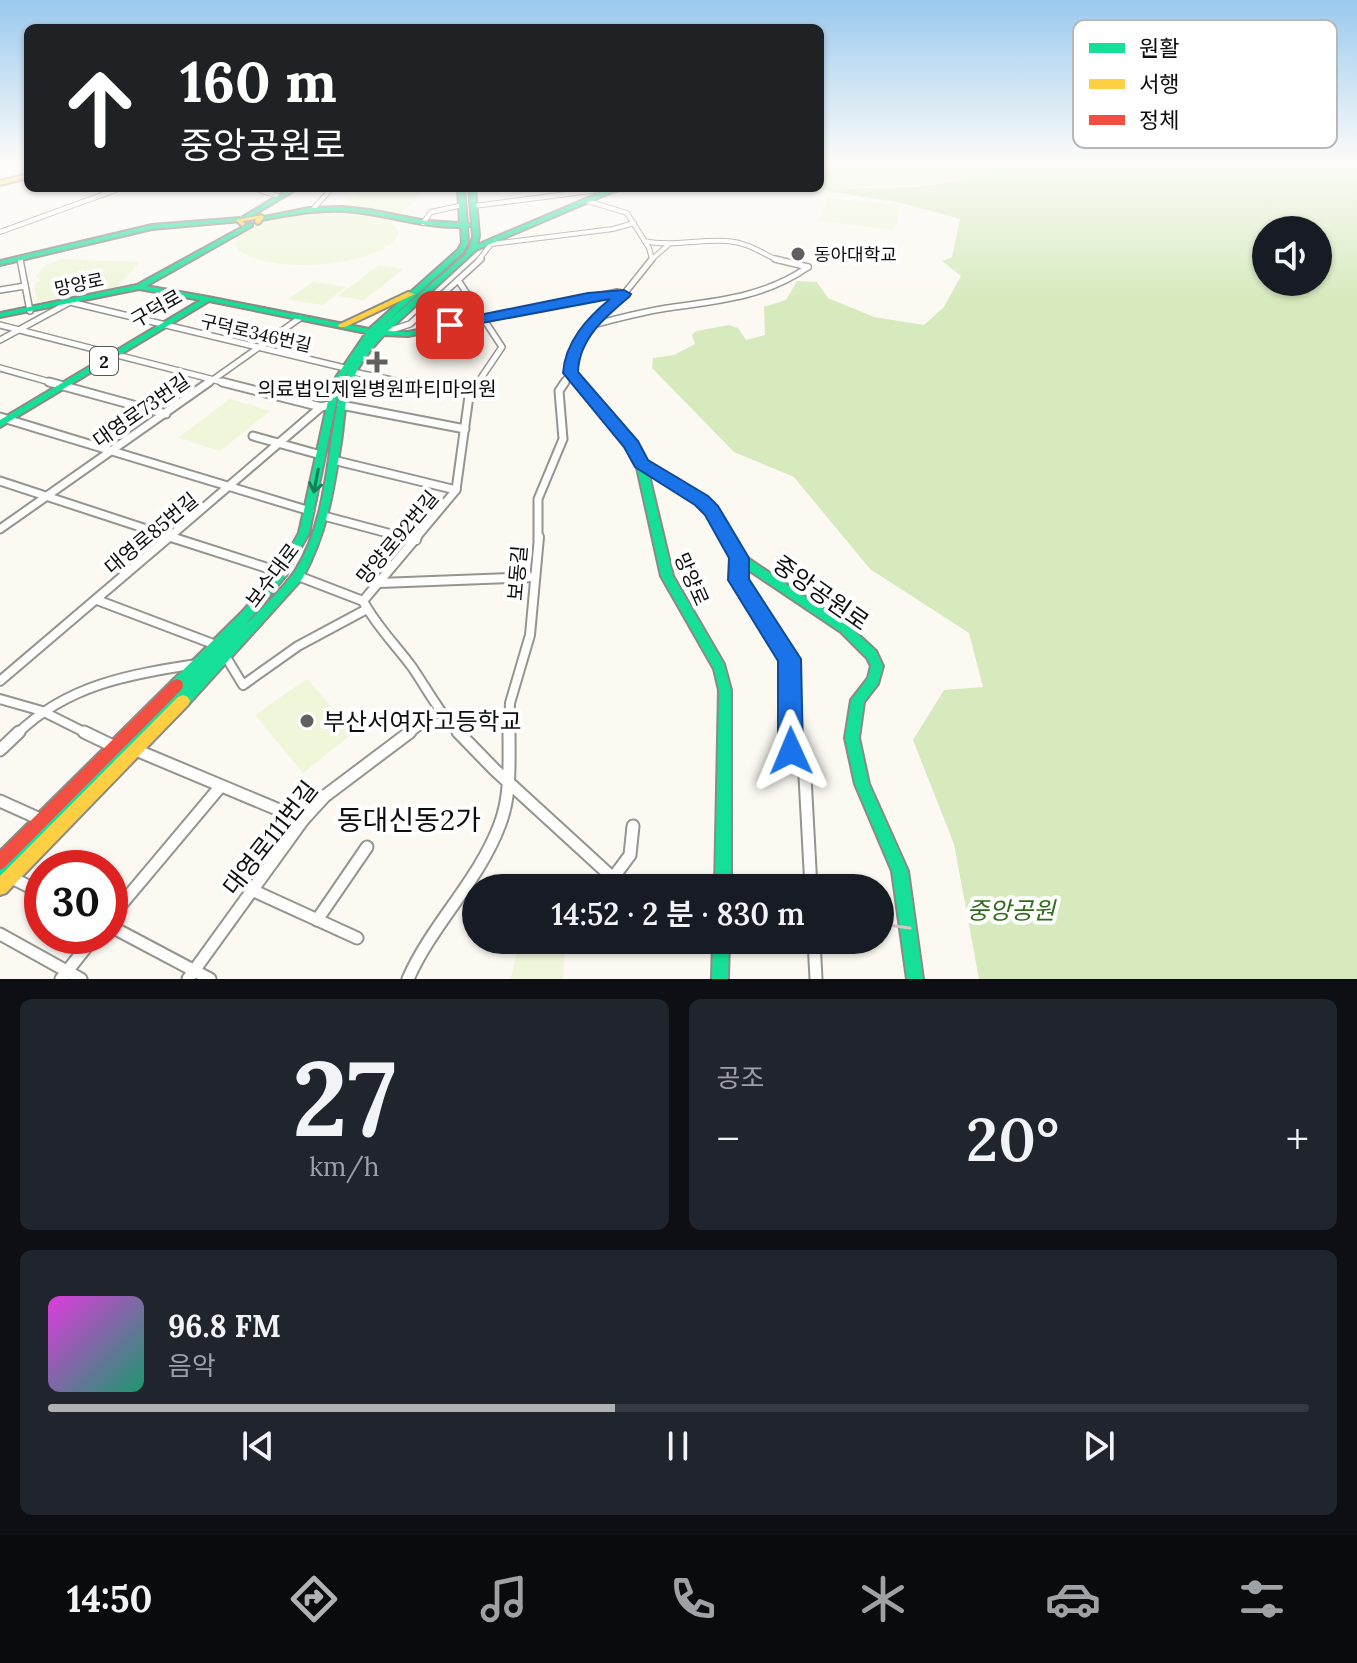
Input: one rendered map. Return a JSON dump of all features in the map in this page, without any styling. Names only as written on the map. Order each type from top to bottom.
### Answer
[{"type":"main road","points":[[139,287],[251,220],[259,209]]},
{"type":"main road","points":[[2,262],[152,227],[251,220],[310,209]]},
{"type":"main road","points":[[329,209],[357,210],[438,226],[455,233],[466,248]]},
{"type":"main road","points":[[466,248],[476,241],[468,209]]},
{"type":"main road","points":[[466,248],[491,244],[570,209]]},
{"type":"main road","points":[[438,226],[470,225]]},
{"type":"main road","name":"보수대로","points":[[0,862],[262,600],[283,573],[300,543],[310,511],[336,383],[376,333],[466,248]]},
{"type":"main road","name":"보수대로","points":[[349,370],[357,348],[466,248]]},
{"type":"main road","name":"망양로","points":[[0,315],[139,287],[376,333],[408,334],[588,297],[624,294]]},
{"type":"main road","points":[[357,348],[341,326],[357,322],[394,299],[416,292]]},
{"type":"main road","points":[[570,373],[571,357],[589,326],[624,294]]},
{"type":"main road","points":[[588,297],[604,303],[601,313]]},
{"type":"main road","name":"구덕로","points":[[3,420],[208,299]]},
{"type":"main road","points":[[177,317],[223,302]]},
{"type":"main road","name":"망양로","points":[[570,373],[632,445],[641,463],[667,576],[720,668],[725,690],[723,874]]},
{"type":"main road","name":"보수대로","points":[[0,887],[5,875],[226,657],[298,576],[311,556],[324,516],[333,460],[332,408]]},
{"type":"main road","name":"중앙공원로","points":[[641,463],[702,500],[712,510],[739,558],[845,629],[872,655],[877,666],[874,680],[858,700],[852,738],[862,784],[900,871],[915,979]]},
{"type":"main road","points":[[5,875],[74,799],[245,628],[262,600]]},
{"type":"main road","points":[[720,979],[721,954]]},
{"type":"street","points":[[0,232],[64,209]]},
{"type":"street","points":[[423,223],[431,212],[451,209]]},
{"type":"street","points":[[613,209],[627,213],[649,248],[652,259]]},
{"type":"street","points":[[376,333],[410,324],[487,253],[491,244],[613,229],[634,223]]},
{"type":"street","points":[[644,241],[660,247]]},
{"type":"street","points":[[589,326],[633,314],[741,297],[808,267],[776,260],[754,246],[728,241],[649,248]]},
{"type":"street","points":[[624,294],[660,247]]},
{"type":"street","points":[[20,258],[30,311]]},
{"type":"street","points":[[792,264],[798,269],[795,275]]},
{"type":"street","points":[[458,280],[483,318]]},
{"type":"street","points":[[0,290],[25,286]]},
{"type":"street","points":[[0,340],[70,302]]},
{"type":"street","name":"구덕로346번길","points":[[70,302],[427,387]]},
{"type":"street","name":"대영로73번길","points":[[0,529],[300,318]]},
{"type":"street","name":"망양로92번길","points":[[226,657],[243,685],[298,646],[365,605],[456,490],[469,396],[502,347],[483,318]]},
{"type":"street","points":[[0,325],[332,408],[465,429]]},
{"type":"street","points":[[0,368],[166,414]]},
{"type":"street","name":"보동길","points":[[408,979],[420,952],[479,867],[501,823],[508,782],[510,703],[530,635],[538,499],[563,439],[559,391],[570,373]]},
{"type":"street","name":"대영로85번길","points":[[0,681],[280,444],[332,408]]},
{"type":"street","points":[[3,420],[310,511]]},
{"type":"street","points":[[253,436],[321,455]]},
{"type":"street","points":[[333,460],[456,490]]},
{"type":"street","points":[[0,481],[283,573]]},
{"type":"street","points":[[324,516],[416,540]]},
{"type":"street","points":[[739,558],[739,580],[789,659],[791,751],[804,758],[810,874]]},
{"type":"street","points":[[298,576],[365,605],[382,634],[411,666],[438,711],[508,782],[528,797],[613,878],[627,866],[634,848],[633,826]]},
{"type":"street","points":[[380,583],[535,577]]},
{"type":"street","points":[[97,600],[216,645]]},
{"type":"street","points":[[0,750],[42,711],[66,696],[141,672],[198,663]]},
{"type":"street","points":[[0,699],[42,711],[115,747]]},
{"type":"street","name":"대영로111번길","points":[[192,974],[303,820],[342,782],[438,711]]},
{"type":"street","points":[[134,749],[303,820]]},
{"type":"street","points":[[128,897],[220,787]]},
{"type":"street","points":[[0,801],[42,820]]},
{"type":"street","points":[[317,920],[367,847]]},
{"type":"street","points":[[5,875],[24,884]]},
{"type":"street","points":[[252,890],[357,938]]},
{"type":"street","points":[[0,934],[65,975],[81,979]]},
{"type":"street","points":[[128,937],[192,974],[210,979]]},
{"type":"street","points":[[65,975],[81,954]]},
{"type":"street","points":[[815,954],[816,979]]},
{"type":"green space","points":[[374,209],[407,209],[403,213]]},
{"type":"green space","points":[[823,209],[899,209],[896,227],[892,230],[819,221]]},
{"type":"green space","name":"중앙공원","points":[[923,209],[1357,209],[1357,979],[979,979],[954,844],[913,740],[944,690],[983,687],[969,633],[870,569],[794,477],[734,452],[652,368],[653,358],[674,355],[695,344],[692,335],[696,331],[729,325],[738,328],[746,340],[765,335],[764,307],[786,300],[797,281],[817,282],[828,298],[874,317],[924,325],[944,307],[961,276],[942,261],[952,257],[960,219]]},
{"type":"green space","points":[[313,212],[372,214],[392,224],[399,232],[390,244],[372,254],[319,264],[266,262],[246,255],[235,244],[240,235],[257,223]]},
{"type":"green space","points":[[61,259],[140,262],[117,287],[37,302],[34,285],[40,280],[36,276],[46,265]]},
{"type":"green space","points":[[379,265],[403,269],[364,300],[338,296]]},
{"type":"green space","points":[[313,282],[346,287],[322,305],[288,299]]},
{"type":"green space","points":[[230,399],[270,411],[220,451],[178,438]]},
{"type":"green space","points":[[307,679],[354,732],[303,773],[255,715]]},
{"type":"green space","points":[[517,954],[564,954],[563,979],[511,979]]},
{"type":"railway","points":[[894,926],[910,928]]},
{"type":"traffic: fast","points":[[246,217],[260,209]]},
{"type":"traffic: fast","points":[[262,218],[309,210],[344,209],[426,223],[469,225]]},
{"type":"traffic: fast","points":[[177,685],[264,596],[292,555],[304,533],[336,383],[371,332],[461,251],[465,243],[463,209]]},
{"type":"traffic: fast","points":[[183,701],[298,576],[308,559],[321,522],[347,382],[357,363],[386,328],[473,251],[476,236],[474,209]]},
{"type":"traffic: fast","points":[[469,251],[567,209]]},
{"type":"traffic: fast","points":[[0,263],[152,227],[239,220]]},
{"type":"traffic: fast","points":[[139,287],[250,225]]},
{"type":"traffic: fast","points":[[0,315],[139,287],[208,299]]},
{"type":"traffic: fast","points":[[208,299],[371,332],[408,334],[617,292],[624,294]]},
{"type":"traffic: fast","points":[[624,294],[582,338],[570,373],[632,445],[641,463],[667,576],[720,668],[725,690],[723,874]]},
{"type":"traffic: fast","points":[[0,424],[208,299]]},
{"type":"traffic: fast","points":[[641,463],[702,500],[712,510],[739,558],[845,629],[872,655],[877,666],[874,680],[858,700],[852,738],[862,784],[900,871],[915,979]]},
{"type":"traffic: fast","points":[[0,873],[244,629]]},
{"type":"traffic: fast","points":[[720,979],[721,954]]},
{"type":"traffic: slow","points":[[242,224],[239,220],[261,217],[258,222]]},
{"type":"traffic: slow","points":[[342,325],[411,294]]},
{"type":"traffic: slow","points":[[0,887],[183,701]]},
{"type":"traffic: jam","points":[[0,862],[177,685]]},
{"type":"place","name":"동아대학교","points":[[798,254]]},
{"type":"place","name":"의료법인제일병원파티마의원","points":[[377,362]]},
{"type":"place","name":"부산서여자고등학교","points":[[307,721]]},
{"type":"district","name":"동대신동2가","points":[[409,820]]},
{"type":"route","points":[[450,325],[588,297],[617,292],[624,294],[601,313],[577,343],[571,357],[570,373],[632,445],[641,463],[702,500],[712,510],[739,558],[739,580],[789,659],[791,751]]}]
